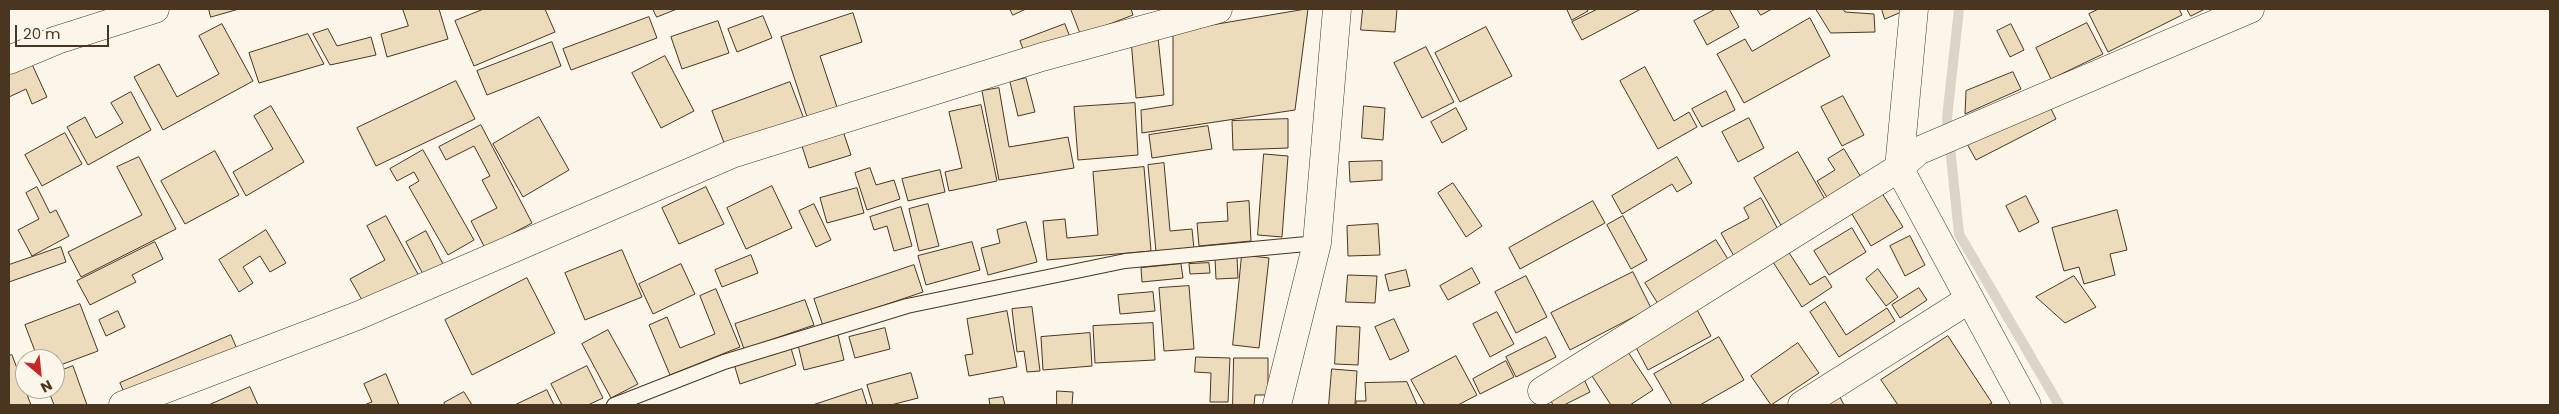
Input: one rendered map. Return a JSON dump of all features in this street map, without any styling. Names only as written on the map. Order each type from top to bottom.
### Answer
[{"type":"street","points":[[9,60],[57,40],[155,9]]},
{"type":"street","points":[[123,405],[357,316],[732,154],[1042,57],[1218,9]]},
{"type":"street","points":[[1277,405],[1317,243],[1337,9]]},
{"type":"street","points":[[1914,9],[1909,160],[1970,300],[2027,405]]},
{"type":"street","points":[[1542,391],[1909,160],[1957,133],[2250,9]]},
{"type":"street","points":[[1802,405],[1970,300]]},
{"type":"lane","points":[[614,405],[724,362],[907,306],[1125,261],[1317,243]]},
{"type":"building","points":[[209,9],[239,9],[211,17]]},
{"type":"building","points":[[403,9],[439,9],[448,39],[387,57],[381,34],[408,26]]},
{"type":"building","points":[[484,9],[545,9],[555,32],[474,66],[455,21]]},
{"type":"building","points":[[653,9],[677,9],[657,17]]},
{"type":"building","points":[[1010,9],[1026,9],[1013,15]]},
{"type":"building","points":[[1071,9],[1131,9],[1133,15],[1081,35]]},
{"type":"building","points":[[1308,9],[1295,110],[1142,133],[1141,110],[1173,105],[1173,32]]},
{"type":"building","points":[[1363,9],[1397,9],[1395,32],[1361,30]]},
{"type":"building","points":[[1567,9],[1587,9],[1588,11],[1572,20]]},
{"type":"building","points":[[1598,9],[1641,9],[1582,40],[1572,22]]},
{"type":"building","points":[[1716,9],[1729,9],[1739,27],[1707,45],[1694,21]]},
{"type":"building","points":[[1757,9],[1772,9],[1761,15]]},
{"type":"building","points":[[1816,9],[1843,9],[1845,12],[1874,14],[1875,32],[1831,33]]},
{"type":"building","points":[[1882,9],[1906,9],[1906,10],[1885,19]]},
{"type":"building","points":[[2099,9],[2179,9],[2182,15],[2108,52],[2089,14]]},
{"type":"building","points":[[2187,9],[2205,9],[2191,16]]},
{"type":"building","points":[[853,13],[862,42],[820,56],[838,110],[808,120],[781,37]]},
{"type":"building","points":[[763,16],[772,38],[737,52],[728,29]]},
{"type":"building","points":[[649,17],[657,38],[571,70],[563,49]]},
{"type":"building","points":[[1810,18],[1830,56],[1744,103],[1717,54],[1745,39],[1752,51]]},
{"type":"building","points":[[718,21],[729,53],[682,69],[671,37]]},
{"type":"building","points":[[2087,23],[2103,54],[2051,79],[2036,48]]},
{"type":"building","points":[[222,24],[253,81],[163,130],[134,77],[159,64],[177,97],[219,74],[199,36]]},
{"type":"building","points":[[1065,24],[1071,40],[1026,57],[1020,41]]},
{"type":"building","points":[[2011,24],[2024,50],[2010,57],[1997,31]]},
{"type":"building","points":[[1486,27],[1512,76],[1460,102],[1435,53]]},
{"type":"building","points":[[328,29],[337,46],[371,37],[376,55],[330,65],[313,34]]},
{"type":"building","points":[[308,34],[324,64],[259,83],[249,53]]},
{"type":"building","points":[[1158,37],[1164,95],[1136,98],[1131,40]]},
{"type":"building","points":[[552,42],[561,66],[487,95],[477,71]]},
{"type":"building","points":[[1426,47],[1454,102],[1422,118],[1394,63]]},
{"type":"building","points":[[665,56],[694,111],[661,128],[632,73]]},
{"type":"building","points":[[31,62],[47,97],[32,104],[26,89],[9,97],[9,72]]},
{"type":"building","points":[[1645,67],[1674,121],[1689,112],[1697,127],[1658,149],[1620,81]]},
{"type":"building","points":[[2013,72],[2021,89],[1965,114],[1966,91]]},
{"type":"building","points":[[1026,78],[1035,112],[1018,116],[1010,82]]},
{"type":"building","points":[[456,81],[475,119],[376,166],[357,128]]},
{"type":"building","points":[[790,82],[804,119],[726,148],[712,111]]},
{"type":"building","points":[[999,88],[1009,147],[1068,137],[1074,168],[999,180],[982,91]]},
{"type":"building","points":[[1726,91],[1735,110],[1702,127],[1692,109]]},
{"type":"building","points":[[131,92],[151,130],[88,165],[67,127],[85,117],[96,138],[123,123],[111,103]]},
{"type":"building","points":[[1843,96],[1864,135],[1842,146],[1821,107]]},
{"type":"building","points":[[2047,101],[2056,119],[1976,160],[1966,142]]},
{"type":"building","points":[[1135,103],[1138,155],[1078,160],[1074,107]]},
{"type":"building","points":[[981,105],[997,181],[949,191],[945,172],[962,168],[949,112]]},
{"type":"building","points":[[271,106],[304,162],[246,196],[233,172],[273,149],[254,116]]},
{"type":"building","points":[[1364,106],[1385,108],[1383,140],[1362,138]]},
{"type":"building","points":[[1456,108],[1467,129],[1442,143],[1431,122]]},
{"type":"building","points":[[539,117],[569,170],[523,197],[493,144]]},
{"type":"building","points":[[1749,118],[1764,148],[1738,162],[1722,132]]},
{"type":"building","points":[[1288,119],[1288,148],[1233,150],[1232,121]]},
{"type":"building","points":[[481,125],[532,223],[485,248],[471,221],[497,208],[482,180],[490,176],[474,146],[446,160],[439,147]]},
{"type":"building","points":[[1208,126],[1212,149],[1152,158],[1149,135]]},
{"type":"building","points":[[843,131],[851,155],[809,168],[801,143]]},
{"type":"building","points":[[65,133],[82,164],[42,186],[25,155]]},
{"type":"building","points":[[1844,149],[1862,179],[1828,199],[1817,181],[1835,170],[1828,159]]},
{"type":"building","points":[[423,150],[474,240],[448,255],[409,187],[419,181],[414,172],[397,181],[390,169]]},
{"type":"building","points":[[215,151],[239,195],[185,224],[161,181]]},
{"type":"building","points":[[1798,152],[1826,201],[1782,227],[1754,178]]},
{"type":"building","points":[[1264,154],[1288,156],[1282,237],[1258,235]]},
{"type":"building","points":[[139,157],[176,229],[81,277],[68,252],[142,215],[117,167]]},
{"type":"building","points":[[1677,157],[1692,183],[1677,192],[1672,184],[1622,214],[1612,196]]},
{"type":"building","points":[[1382,161],[1382,180],[1350,182],[1349,162]]},
{"type":"building","points":[[1164,163],[1170,231],[1192,229],[1194,249],[1156,252],[1148,165]]},
{"type":"building","points":[[1144,167],[1151,251],[1047,260],[1043,221],[1065,219],[1067,238],[1098,235],[1093,172]]},
{"type":"building","points":[[870,168],[876,185],[894,180],[900,199],[867,210],[855,173]]},
{"type":"building","points":[[940,170],[945,192],[908,201],[902,179]]},
{"type":"building","points":[[1453,183],[1482,226],[1466,237],[1438,193]]},
{"type":"building","points":[[1877,185],[1903,227],[1871,246],[1846,204]]},
{"type":"building","points":[[772,186],[792,228],[746,249],[727,208]]},
{"type":"building","points":[[37,187],[50,213],[56,210],[69,236],[32,256],[18,230],[39,219],[26,193]]},
{"type":"building","points":[[706,187],[724,224],[679,244],[662,208]]},
{"type":"building","points":[[857,188],[864,213],[827,223],[820,198]]},
{"type":"building","points":[[2026,196],[2039,222],[2019,232],[2006,206]]},
{"type":"building","points":[[1761,198],[1780,233],[1735,258],[1721,233],[1749,218],[1744,208]]},
{"type":"building","points":[[1249,201],[1251,241],[1199,246],[1197,223],[1228,221],[1227,203]]},
{"type":"building","points":[[1593,201],[1605,223],[1520,269],[1509,248]]},
{"type":"building","points":[[814,204],[831,240],[816,247],[799,211]]},
{"type":"building","points":[[928,204],[939,246],[919,251],[909,209]]},
{"type":"building","points":[[901,207],[912,246],[894,251],[887,226],[874,230],[870,217]]},
{"type":"building","points":[[2117,210],[2127,250],[2110,254],[2115,275],[2084,284],[2079,267],[2064,271],[2052,228]]},
{"type":"building","points":[[386,216],[419,276],[362,300],[350,279],[385,260],[367,226]]},
{"type":"building","points":[[1623,216],[1647,260],[1631,269],[1607,225]]},
{"type":"building","points":[[1026,222],[1037,262],[988,275],[981,248],[1000,243],[997,230]]},
{"type":"building","points":[[1378,224],[1380,255],[1348,256],[1347,226]]},
{"type":"building","points":[[1852,228],[1866,252],[1829,275],[1814,251]]},
{"type":"building","points":[[266,230],[286,263],[270,272],[260,256],[243,267],[253,283],[239,292],[219,260]]},
{"type":"building","points":[[426,231],[443,264],[423,274],[406,242]]},
{"type":"building","points":[[1910,236],[1925,265],[1905,276],[1890,246]]},
{"type":"building","points":[[1716,240],[1731,264],[1660,307],[1645,283]]},
{"type":"building","points":[[155,242],[163,259],[132,275],[136,282],[90,305],[77,281]]},
{"type":"building","points":[[972,242],[980,270],[926,285],[918,256]]},
{"type":"building","points":[[61,247],[66,262],[9,282],[9,265]]},
{"type":"building","points":[[1786,248],[1810,285],[1825,276],[1832,287],[1802,307],[1771,259]]},
{"type":"building","points":[[622,250],[642,297],[585,320],[565,273]]},
{"type":"building","points":[[751,255],[758,273],[722,287],[715,270]]},
{"type":"building","points":[[1242,255],[1269,258],[1259,348],[1233,345]]},
{"type":"building","points":[[1237,257],[1238,278],[1216,279],[1215,258]]},
{"type":"building","points":[[1209,263],[1210,273],[1190,274],[1189,264]]},
{"type":"building","points":[[681,264],[695,294],[653,314],[639,284]]},
{"type":"building","points":[[1181,264],[1183,278],[1142,282],[1141,268]]},
{"type":"building","points":[[914,265],[923,292],[823,326],[814,299]]},
{"type":"building","points":[[1472,268],[1480,283],[1448,300],[1440,286]]},
{"type":"building","points":[[1878,269],[1898,297],[1886,306],[1866,279]]},
{"type":"building","points":[[1406,270],[1410,286],[1389,291],[1385,275]]},
{"type":"building","points":[[1633,272],[1651,308],[1570,350],[1551,313]]},
{"type":"building","points":[[1348,275],[1377,276],[1375,303],[1346,302]]},
{"type":"building","points":[[1526,276],[1547,317],[1516,333],[1495,292]]},
{"type":"building","points":[[2074,276],[2096,307],[2065,323],[2036,297]]},
{"type":"building","points":[[527,278],[555,333],[472,375],[445,320]]},
{"type":"building","points":[[1189,286],[1194,349],[1164,351],[1159,288]]},
{"type":"building","points":[[1919,288],[1927,300],[1900,318],[1892,305]]},
{"type":"building","points":[[716,289],[740,347],[670,375],[649,325],[667,317],[680,348],[715,334],[700,296]]},
{"type":"building","points":[[1153,292],[1155,311],[1120,314],[1118,295]]},
{"type":"building","points":[[805,300],[814,325],[744,349],[735,324]]},
{"type":"building","points":[[1825,302],[1846,335],[1887,308],[1895,321],[1839,357],[1810,312]]},
{"type":"building","points":[[80,304],[98,351],[65,363],[65,349],[34,349],[25,325]]},
{"type":"building","points":[[1695,306],[1711,336],[1648,370],[1632,340]]},
{"type":"building","points":[[1032,307],[1040,371],[1027,372],[1024,351],[1017,352],[1012,309]]},
{"type":"building","points":[[118,311],[125,327],[106,336],[99,320]]},
{"type":"building","points":[[1007,311],[1017,367],[969,376],[965,355],[973,354],[967,319]]},
{"type":"building","points":[[1497,312],[1514,344],[1490,357],[1473,324]]},
{"type":"building","points":[[1394,319],[1409,351],[1390,360],[1375,327]]},
{"type":"building","points":[[1153,323],[1155,360],[1095,363],[1093,326]]},
{"type":"building","points":[[1337,326],[1360,327],[1358,365],[1335,364]]},
{"type":"building","points":[[885,328],[890,349],[855,358],[849,337]]},
{"type":"building","points":[[608,330],[638,384],[611,398],[582,344]]},
{"type":"building","points":[[1090,333],[1092,366],[1043,370],[1041,337]]},
{"type":"building","points":[[231,335],[237,349],[126,397],[120,383]]},
{"type":"building","points":[[838,335],[844,360],[804,370],[798,345]]},
{"type":"building","points":[[1948,336],[1992,403],[1988,405],[1898,405],[1881,380]]},
{"type":"building","points":[[1546,337],[1556,357],[1516,377],[1506,357]]},
{"type":"building","points":[[1719,337],[1744,380],[1700,405],[1672,405],[1654,374]]},
{"type":"building","points":[[1798,343],[1819,373],[1771,405],[1751,376]]},
{"type":"building","points":[[790,345],[796,365],[740,384],[734,364]]},
{"type":"building","points":[[1626,349],[1653,390],[1630,405],[1611,405],[1590,373]]},
{"type":"building","points":[[12,355],[15,363],[15,399],[29,399],[31,405],[9,405],[9,356]]},
{"type":"building","points":[[1456,356],[1477,395],[1458,405],[1425,405],[1411,380]]},
{"type":"building","points":[[1196,357],[1230,358],[1228,402],[1210,402],[1211,373],[1195,372]]},
{"type":"building","points":[[1234,358],[1268,358],[1268,395],[1255,395],[1254,405],[1233,405]]},
{"type":"building","points":[[1506,361],[1514,377],[1480,394],[1473,379]]},
{"type":"building","points":[[73,366],[87,405],[54,405],[52,399],[65,399],[65,369]]},
{"type":"building","points":[[587,366],[603,398],[588,405],[562,405],[551,384]]},
{"type":"building","points":[[1332,369],[1357,371],[1355,405],[1329,405]]},
{"type":"building","points":[[911,373],[918,398],[891,405],[873,405],[867,385]]},
{"type":"building","points":[[386,374],[399,405],[364,405],[372,402],[364,384]]},
{"type":"building","points":[[1583,377],[1590,392],[1564,405],[1553,405],[1548,395]]},
{"type":"building","points":[[1407,382],[1417,405],[1356,405],[1356,401],[1366,401],[1365,383]]},
{"type":"building","points":[[250,387],[258,405],[209,405]]},
{"type":"building","points":[[862,389],[867,405],[813,405]]},
{"type":"building","points":[[547,390],[554,405],[515,405]]},
{"type":"building","points":[[1057,391],[1073,392],[1072,405],[1057,405]]},
{"type":"building","points":[[464,392],[472,405],[445,405],[444,403]]},
{"type":"building","points":[[1003,397],[1005,405],[990,405],[989,399]]},
{"type":"building","points":[[1840,397],[1844,405],[1827,405]]},
{"type":"waterway","points":[[1959,9],[1947,118],[1959,234],[2059,405]]}]
